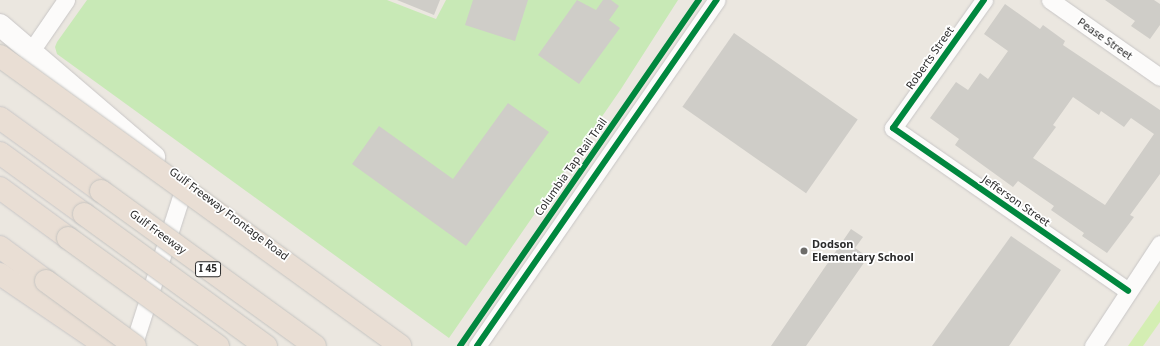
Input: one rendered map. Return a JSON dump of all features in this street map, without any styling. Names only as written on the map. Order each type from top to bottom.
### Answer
[{"type":"highway","points":[[0,56],[400,346]]},
{"type":"highway","name":"Gulf Freeway","points":[[0,118],[315,346]]},
{"type":"highway","name":"I 45","points":[[0,153],[266,346]]},
{"type":"highway","points":[[0,188],[218,346]]},
{"type":"highway","points":[[0,247],[39,289],[106,346]]},
{"type":"highway","points":[[0,274],[39,289],[134,346]]},
{"type":"main road","name":"Gulf Freeway Frontage Road","points":[[0,25],[185,184],[410,346]]},
{"type":"street","points":[[31,51],[66,0]]},
{"type":"street","points":[[477,346],[717,0]]},
{"type":"street","name":"Roberts Street","points":[[893,128],[984,0]]},
{"type":"street","name":"Pease Street","points":[[1050,0],[1160,77]]},
{"type":"street","name":"Jefferson Street","points":[[893,128],[1128,291]]},
{"type":"street","points":[[134,346],[185,184]]},
{"type":"street","points":[[1093,346],[1160,244]]},
{"type":"green space","points":[[87,0],[387,0],[436,19],[446,0],[678,0],[621,89],[449,338],[57,54],[55,47],[57,42]]},
{"type":"green space","points":[[1160,300],[1160,322],[1143,346],[1128,346]]},
{"type":"building","points":[[397,0],[440,0],[434,15]]},
{"type":"building","points":[[473,0],[528,0],[515,41],[465,25]]},
{"type":"building","points":[[577,0],[596,10],[603,0],[611,0],[619,6],[609,20],[620,28],[579,84],[538,55]]},
{"type":"building","points":[[1105,0],[1154,0],[1160,4],[1160,25],[1150,39],[1131,26],[1135,21]]},
{"type":"building","points":[[1005,4],[1040,29],[1043,25],[1065,41],[1063,45],[1160,110],[1160,174],[1130,215],[1134,217],[1107,253],[1082,236],[1084,233],[1051,210],[1054,206],[1018,181],[1013,187],[955,145],[959,139],[930,118],[956,82],[968,90],[980,73],[988,79],[1008,51],[984,34]],"holes":[[[1073,97],[1099,115],[1101,111],[1124,127],[1131,118],[1154,134],[1105,205],[1033,158],[1056,127],[1053,125]]]},
{"type":"building","points":[[734,33],[858,120],[806,193],[682,107]]},
{"type":"building","points":[[508,103],[549,132],[466,246],[352,164],[379,126],[453,179]]},
{"type":"building","points":[[851,229],[863,237],[855,248],[868,257],[806,346],[771,346]]},
{"type":"building","points":[[1011,236],[1061,270],[1009,346],[932,346]]},
{"type":"cycle path","name":"Columbia Tap Rail Trail","points":[[460,346],[699,0]]},
{"type":"cycle path","points":[[477,346],[717,0]]},
{"type":"cycle path","points":[[984,0],[893,128],[1128,291]]},
{"type":"place","name":"Dodson Elementary School","points":[[804,251]]}]
